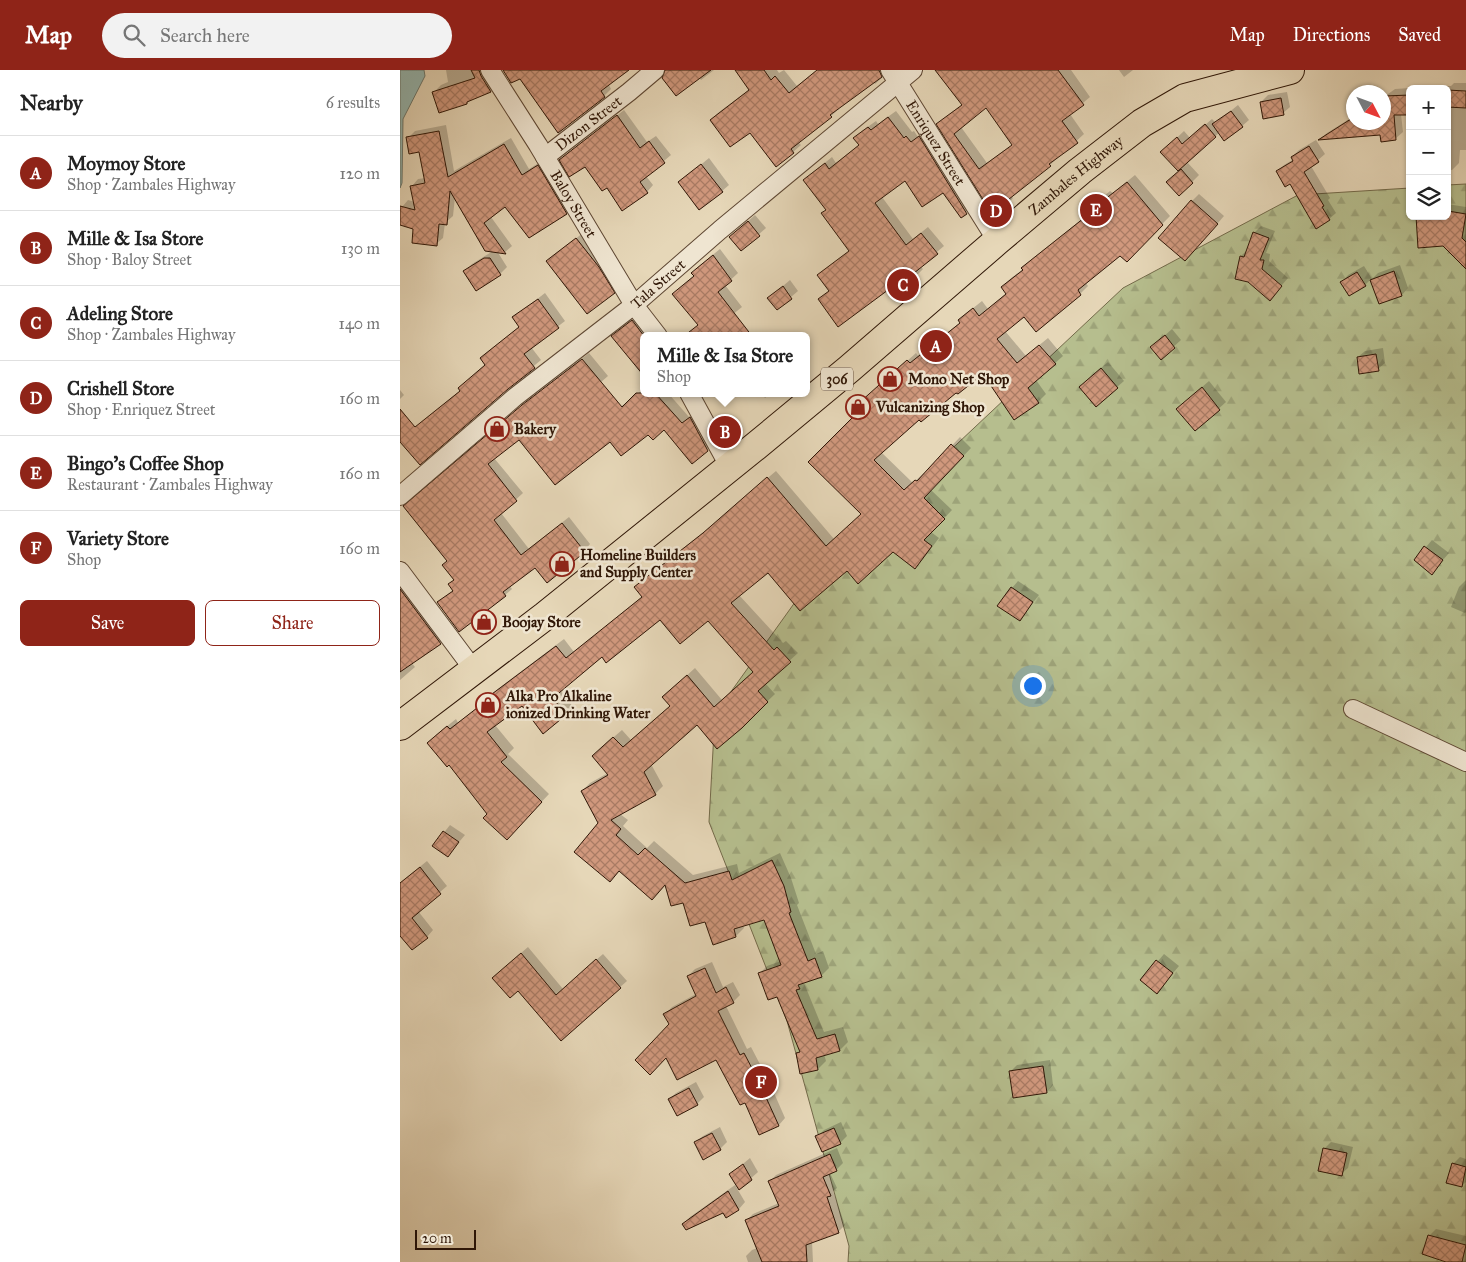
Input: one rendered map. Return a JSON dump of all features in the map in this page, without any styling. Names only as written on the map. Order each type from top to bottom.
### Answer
[{"type":"main road","name":"Zambales Highway","points":[[400,726],[545,616],[730,468],[822,392],[1080,171],[1142,122],[1185,98],[1290,70]]},
{"type":"street","name":"Baloy Street","points":[[490,70],[634,305],[655,332]]},
{"type":"street","name":"Dizon Street","points":[[545,157],[630,92],[655,70]]},
{"type":"street","name":"Tala Street","points":[[400,496],[515,397],[634,305],[720,230],[800,166],[894,76],[914,70]]},
{"type":"street","name":"Enriquez Street","points":[[894,76],[997,241]]},
{"type":"street","points":[[692,397],[730,468]]},
{"type":"street","points":[[400,571],[474,670]]},
{"type":"street","points":[[1353,709],[1466,762]]},
{"type":"green space","points":[[1466,184],[1466,1262],[848,1262],[849,1246],[787,1021],[709,822],[715,714],[808,584],[1123,288],[1298,195],[1406,188],[1406,220],[1451,220],[1451,185]]},
{"type":"water","points":[[400,70],[424,70],[425,76],[403,119],[402,183],[400,188]]},
{"type":"building","points":[[471,70],[479,70],[491,92],[467,102],[467,104],[439,113],[432,92],[475,78]]},
{"type":"building","points":[[503,70],[629,70],[601,91],[605,97],[558,133],[520,79],[511,83]]},
{"type":"building","points":[[665,70],[711,70],[676,96],[662,78]]},
{"type":"building","points":[[735,70],[764,70],[771,80],[775,76],[789,93],[817,70],[879,70],[882,77],[830,115],[832,117],[791,149],[794,153],[776,167],[750,133],[730,147],[710,120],[749,90]]},
{"type":"building","points":[[935,70],[1058,70],[1084,105],[1062,121],[1078,143],[1049,164],[1051,166],[1004,203],[1007,207],[994,217],[936,124],[962,105]],"holes":[[[986,108],[1012,145],[979,169],[954,134]]]},
{"type":"building","points":[[1451,90],[1466,91],[1466,108],[1451,107]]},
{"type":"building","points":[[1406,95],[1406,115],[1394,115],[1396,140],[1381,142],[1380,135],[1318,140],[1346,122],[1346,130],[1391,130],[1391,96]]},
{"type":"building","points":[[1281,98],[1284,115],[1263,119],[1260,102]]},
{"type":"building","points":[[1231,111],[1243,127],[1224,141],[1212,124]]},
{"type":"building","points":[[617,115],[640,148],[649,141],[665,163],[640,182],[648,193],[622,211],[607,188],[602,191],[585,167],[569,177],[559,160]]},
{"type":"building","points":[[888,117],[904,138],[906,136],[911,142],[919,136],[967,214],[961,218],[943,193],[922,207],[905,181],[875,203],[906,245],[921,233],[938,254],[914,273],[917,277],[893,296],[888,290],[838,327],[818,299],[829,291],[817,275],[849,251],[821,213],[826,210],[803,180],[825,163],[829,169],[859,145],[853,138],[868,127],[871,130]]},
{"type":"building","points":[[1205,124],[1216,137],[1178,171],[1160,152],[1177,137],[1182,144]]},
{"type":"building","points":[[439,131],[448,177],[504,144],[522,175],[538,165],[567,214],[529,238],[505,207],[484,223],[506,254],[485,251],[450,191],[447,225],[439,224],[437,246],[412,243],[413,229],[400,225],[400,206],[415,210],[410,186],[425,183],[419,152],[409,154],[406,137]]},
{"type":"building","points":[[1309,146],[1319,162],[1304,172],[1330,220],[1316,229],[1290,184],[1285,187],[1276,171],[1293,161],[1291,157]]},
{"type":"building","points":[[701,164],[723,192],[699,210],[678,182]]},
{"type":"building","points":[[1181,169],[1193,183],[1179,196],[1166,182]]},
{"type":"building","points":[[1127,182],[1163,225],[1127,262],[1120,256],[1078,290],[1081,295],[1036,332],[1024,317],[997,339],[1017,363],[1039,345],[1056,364],[1028,388],[1039,403],[1014,420],[983,374],[958,394],[956,393],[921,422],[919,420],[874,460],[904,490],[915,480],[917,481],[951,444],[964,456],[924,498],[945,519],[924,540],[932,546],[915,569],[893,552],[858,584],[847,571],[800,611],[768,573],[731,603],[774,650],[777,647],[791,662],[758,691],[768,702],[742,728],[717,749],[697,725],[644,772],[656,795],[611,820],[621,829],[616,835],[638,855],[645,848],[685,883],[729,871],[732,880],[772,860],[784,886],[791,912],[789,913],[808,961],[815,958],[822,977],[798,985],[800,989],[796,990],[817,1039],[835,1034],[840,1051],[816,1058],[818,1070],[800,1074],[796,1053],[800,1052],[777,997],[768,1000],[758,973],[781,965],[764,920],[734,929],[736,937],[713,945],[705,922],[690,926],[683,903],[671,906],[665,885],[652,900],[619,871],[610,882],[574,852],[598,823],[581,791],[608,775],[592,756],[613,737],[623,747],[670,706],[662,697],[687,675],[714,707],[753,672],[708,621],[680,644],[660,620],[606,663],[602,657],[553,698],[566,715],[543,734],[522,706],[487,732],[507,757],[501,762],[542,802],[507,840],[483,818],[487,814],[449,765],[447,767],[427,743],[447,726],[450,729],[477,708],[476,706],[556,646],[566,658],[642,597],[634,587],[703,533],[767,477],[826,546],[861,514],[808,462],[854,416],[850,411],[907,360],[910,363],[960,323],[958,320],[973,308],[979,316],[1006,294],[1001,287],[1023,270],[1021,268],[1084,218],[1081,215],[1102,198],[1104,200]]},
{"type":"building","points":[[1191,200],[1218,224],[1185,261],[1158,238]]},
{"type":"building","points":[[1451,212],[1466,214],[1462,238],[1466,242],[1466,269],[1443,246],[1418,248],[1416,220],[1451,220]]},
{"type":"building","points":[[748,221],[760,236],[741,251],[729,237]]},
{"type":"building","points":[[1253,232],[1269,238],[1260,260],[1264,260],[1262,269],[1282,286],[1270,301],[1248,282],[1235,279],[1240,256],[1244,257]]},
{"type":"building","points":[[576,238],[599,267],[615,293],[587,314],[546,261]]},
{"type":"building","points":[[713,255],[732,281],[718,292],[749,332],[689,332],[698,325],[672,294],[694,276],[691,273]]},
{"type":"building","points":[[484,258],[490,258],[501,275],[476,291],[463,271]]},
{"type":"building","points":[[1394,271],[1402,296],[1379,304],[1370,280]]},
{"type":"building","points":[[1357,272],[1366,286],[1349,296],[1340,282]]},
{"type":"building","points":[[783,286],[792,299],[777,310],[767,298]]},
{"type":"building","points":[[538,299],[559,328],[524,354],[535,368],[420,465],[400,442],[400,409],[415,427],[460,391],[458,388],[485,365],[480,358],[519,327],[512,317]]},
{"type":"building","points":[[632,320],[641,332],[640,371],[611,336]]},
{"type":"building","points":[[1165,335],[1175,348],[1161,360],[1150,347]]},
{"type":"building","points":[[1376,354],[1379,371],[1359,374],[1357,357]]},
{"type":"building","points":[[582,359],[622,407],[636,393],[640,393],[640,397],[659,397],[682,423],[690,417],[708,451],[692,464],[664,430],[653,440],[648,435],[621,456],[610,442],[555,485],[519,440],[488,464],[517,501],[494,520],[521,555],[562,523],[585,552],[547,583],[535,568],[503,592],[506,596],[459,632],[437,602],[453,591],[448,584],[454,580],[442,565],[447,561],[403,506],[522,405]]},
{"type":"building","points":[[1101,368],[1118,388],[1096,407],[1079,387]]},
{"type":"building","points":[[1202,387],[1220,410],[1195,431],[1176,409]]},
{"type":"building","points":[[1424,546],[1443,560],[1432,575],[1414,560]]},
{"type":"building","points":[[1011,587],[1033,602],[1020,621],[997,606]]},
{"type":"building","points":[[400,589],[441,644],[400,672]]},
{"type":"building","points":[[443,831],[459,842],[448,857],[432,846]]},
{"type":"building","points":[[420,867],[441,894],[412,918],[428,938],[412,950],[400,936],[400,883]]},
{"type":"building","points":[[521,953],[556,995],[596,959],[621,988],[561,1041],[518,991],[510,998],[492,978]]},
{"type":"building","points":[[1156,960],[1173,973],[1157,994],[1140,980]]},
{"type":"building","points":[[705,968],[716,993],[726,987],[734,1003],[718,1011],[740,1055],[744,1053],[756,1076],[761,1074],[769,1090],[764,1093],[779,1126],[759,1135],[745,1103],[740,1105],[716,1060],[677,1080],[666,1058],[650,1075],[635,1060],[669,1024],[663,1014],[696,996],[687,976]]},
{"type":"building","points":[[1043,1066],[1047,1093],[1013,1098],[1009,1071]]},
{"type":"building","points":[[689,1088],[698,1105],[677,1116],[668,1099]]},
{"type":"building","points":[[834,1128],[841,1144],[822,1152],[815,1136]]},
{"type":"building","points":[[712,1133],[721,1150],[703,1160],[694,1142]]},
{"type":"building","points":[[1323,1148],[1347,1153],[1342,1176],[1318,1171]]},
{"type":"building","points":[[830,1154],[837,1171],[823,1177],[831,1196],[827,1197],[839,1233],[806,1245],[807,1262],[762,1262],[745,1220],[779,1206],[768,1181]]},
{"type":"building","points":[[1452,1163],[1466,1167],[1462,1187],[1446,1183]]},
{"type":"building","points":[[743,1164],[752,1180],[739,1190],[729,1174]]},
{"type":"building","points":[[728,1191],[739,1210],[726,1218],[723,1213],[686,1230],[682,1224]]},
{"type":"building","points":[[1428,1235],[1466,1245],[1462,1262],[1446,1262],[1422,1254]]},
{"type":"place","name":"Bingo's Coffee Shop","points":[[1096,210]]},
{"type":"place","name":"Crishell Store","points":[[996,211]]},
{"type":"place","name":"Adeling Store","points":[[903,285]]},
{"type":"place","name":"Moymoy Store","points":[[936,346]]},
{"type":"place","name":"Mono Net Shop","points":[[890,379]]},
{"type":"place","name":"Vulcanizing Shop","points":[[858,407]]},
{"type":"place","name":"Bakery","points":[[497,429]]},
{"type":"place","name":"Mille & Isa Store","points":[[725,432]]},
{"type":"place","name":"Homeline Builders and Supply Center","points":[[562,564]]},
{"type":"place","name":"Boojay Store","points":[[484,622]]},
{"type":"place","name":"Alka Pro Alkaline ionized Drinking Water","points":[[488,705]]},
{"type":"place","name":"Variety Store","points":[[761,1082]]}]
